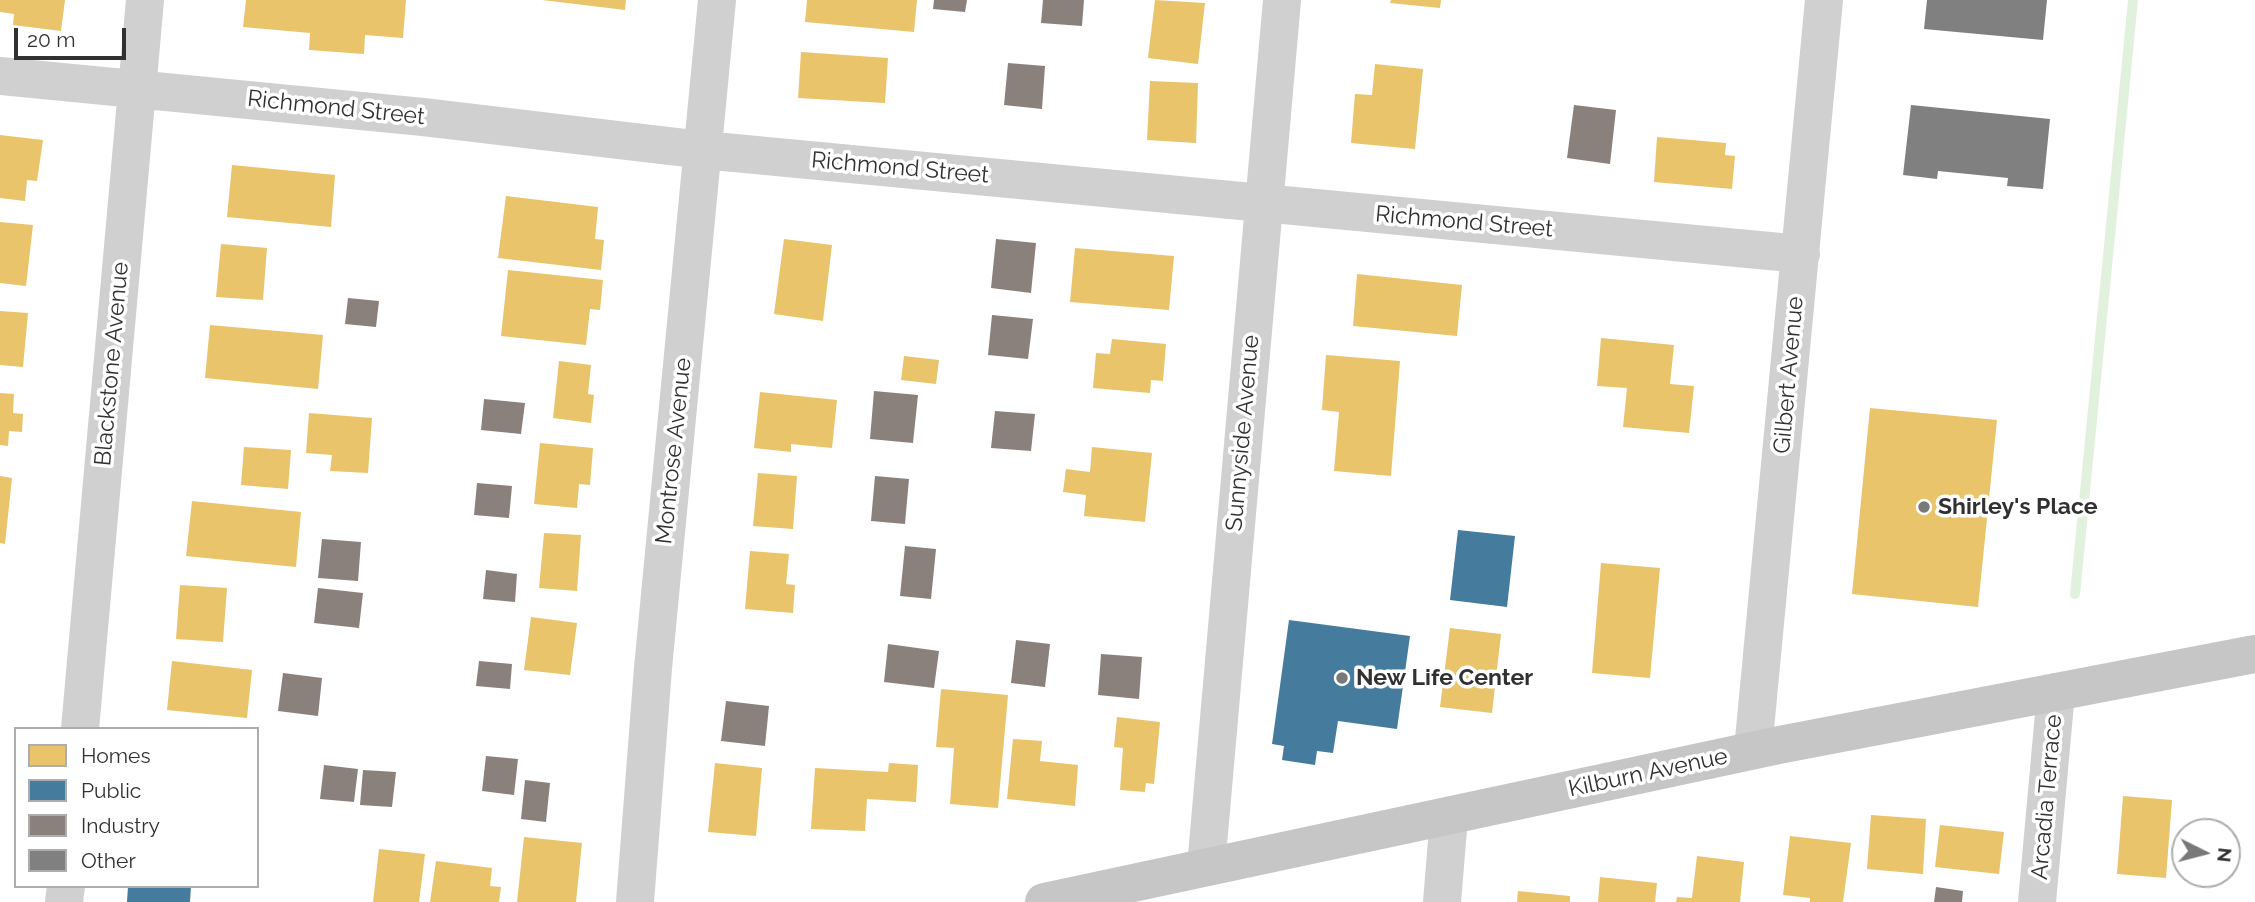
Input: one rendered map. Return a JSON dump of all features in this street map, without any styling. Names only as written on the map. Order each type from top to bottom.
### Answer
[{"type":"main road","name":"Kilburn Avenue","points":[[1044,902],[1753,750],[2255,654]]},
{"type":"street","name":"Blackstone Avenue","points":[[80,727],[145,0]]},
{"type":"street","name":"Montrose Avenue","points":[[635,902],[654,655],[717,0]]},
{"type":"street","name":"Sunnyside Avenue","points":[[1206,867],[1282,0]]},
{"type":"street","name":"Gilbert Avenue","points":[[1753,750],[1824,0]]},
{"type":"street","name":"Richmond Street","points":[[0,76],[423,117],[703,150],[1801,254]]},
{"type":"street","name":"Arcadia Terrace","points":[[2037,902],[2056,692]]},
{"type":"street","points":[[1442,902],[1450,817]]},
{"type":"building: Homes","points":[[0,0],[65,0],[61,31],[13,25],[14,14],[0,12]]},
{"type":"building: Homes","points":[[246,0],[406,0],[403,38],[365,35],[364,54],[309,50],[310,33],[243,27]]},
{"type":"building: Homes","points":[[542,0],[626,0],[625,10]]},
{"type":"building: Homes","points":[[807,0],[917,0],[914,32],[805,22]]},
{"type":"building: Homes","points":[[1155,0],[1205,3],[1198,64],[1148,58]]},
{"type":"building: Homes","points":[[1391,0],[1441,0],[1440,8],[1390,3]]},
{"type":"building: Homes","points":[[801,52],[888,58],[885,103],[798,98]]},
{"type":"building: Homes","points":[[1375,64],[1423,69],[1415,149],[1351,143],[1355,94],[1372,95]]},
{"type":"building: Homes","points":[[1150,81],[1198,83],[1196,143],[1147,140]]},
{"type":"building: Homes","points":[[0,135],[43,140],[37,181],[27,180],[25,201],[0,198]]},
{"type":"building: Homes","points":[[1657,137],[1726,143],[1725,155],[1735,156],[1732,189],[1654,182]]},
{"type":"building: Homes","points":[[232,165],[335,175],[331,227],[227,217]]},
{"type":"building: Homes","points":[[506,196],[598,207],[595,239],[604,240],[601,270],[498,258]]},
{"type":"building: Homes","points":[[0,222],[33,225],[26,286],[0,283]]},
{"type":"building: Homes","points":[[784,239],[832,245],[823,321],[774,314]]},
{"type":"building: Homes","points":[[221,244],[267,248],[263,300],[216,297]]},
{"type":"building: Homes","points":[[1075,248],[1174,256],[1169,310],[1070,302]]},
{"type":"building: Homes","points":[[508,270],[603,280],[600,310],[590,309],[586,345],[501,336]]},
{"type":"building: Homes","points":[[1357,274],[1462,285],[1457,336],[1353,326]]},
{"type":"building: Homes","points":[[0,311],[28,313],[23,367],[0,365]]},
{"type":"building: Homes","points":[[210,325],[323,335],[318,389],[205,378]]},
{"type":"building: Homes","points":[[1601,338],[1674,345],[1670,384],[1694,386],[1689,433],[1623,427],[1627,388],[1597,386]]},
{"type":"building: Homes","points":[[1112,339],[1166,344],[1163,381],[1151,380],[1150,393],[1093,388],[1096,353],[1110,354]]},
{"type":"building: Homes","points":[[1326,355],[1400,361],[1391,476],[1334,471],[1339,412],[1322,410]]},
{"type":"building: Homes","points":[[904,356],[939,360],[936,384],[901,380]]},
{"type":"building: Homes","points":[[559,361],[591,365],[588,394],[594,395],[591,423],[553,418]]},
{"type":"building: Homes","points":[[760,392],[837,400],[832,448],[791,444],[791,452],[754,448]]},
{"type":"building: Homes","points":[[0,393],[14,394],[13,413],[23,414],[22,432],[9,431],[8,446],[0,445]]},
{"type":"building: Homes","name":"Shirley's Place","points":[[1870,408],[1997,420],[1978,607],[1852,594]]},
{"type":"building: Homes","points":[[309,413],[372,418],[368,473],[330,471],[332,455],[306,453]]},
{"type":"building: Homes","points":[[540,443],[593,448],[590,485],[579,484],[577,508],[534,504]]},
{"type":"building: Homes","points":[[244,447],[291,450],[288,489],[241,485]]},
{"type":"building: Homes","points":[[1092,447],[1152,453],[1145,522],[1084,516],[1086,495],[1063,492],[1066,469],[1090,472]]},
{"type":"building: Homes","points":[[758,473],[797,476],[793,529],[753,526]]},
{"type":"building: Homes","points":[[0,476],[12,478],[5,544],[0,543]]},
{"type":"building: Homes","points":[[192,501],[301,512],[296,567],[186,556]]},
{"type":"building: Homes","points":[[544,533],[581,535],[577,591],[539,588]]},
{"type":"building: Homes","points":[[750,551],[789,554],[786,584],[795,585],[793,613],[745,609]]},
{"type":"building: Homes","points":[[1601,563],[1660,568],[1650,678],[1592,673]]},
{"type":"building: Homes","points":[[180,585],[227,588],[223,642],[176,639]]},
{"type":"building: Homes","points":[[531,617],[577,623],[570,675],[524,670]]},
{"type":"building: Homes","points":[[1450,628],[1501,634],[1492,713],[1440,707]]},
{"type":"building: Homes","points":[[172,661],[252,670],[247,718],[167,710]]},
{"type":"building: Homes","points":[[941,689],[1008,695],[998,808],[950,804],[954,748],[936,747]]},
{"type":"building: Homes","points":[[1117,717],[1160,722],[1154,784],[1146,783],[1145,792],[1120,790],[1123,748],[1114,747]]},
{"type":"building: Homes","points":[[1013,739],[1042,741],[1040,761],[1078,765],[1075,806],[1007,799]]},
{"type":"building: Homes","points":[[715,763],[762,768],[756,836],[708,832]]},
{"type":"building: Homes","points":[[889,763],[918,765],[916,802],[867,799],[865,831],[811,829],[815,768],[888,772]]},
{"type":"building: Homes","points":[[2123,796],[2172,800],[2166,878],[2117,874]]},
{"type":"building: Homes","points":[[1871,815],[1926,819],[1923,874],[1867,869]]},
{"type":"building: Homes","points":[[1940,825],[2004,832],[1999,874],[1935,867]]},
{"type":"building: Homes","points":[[1790,836],[1851,843],[1843,902],[1810,902],[1810,898],[1783,895]]},
{"type":"building: Homes","points":[[524,837],[582,843],[576,902],[517,902]]},
{"type":"building: Homes","points":[[379,849],[425,854],[419,902],[373,902]]},
{"type":"building: Homes","points":[[1697,856],[1744,862],[1740,902],[1676,902],[1677,897],[1692,898]]},
{"type":"building: Homes","points":[[436,861],[492,868],[490,886],[501,887],[499,902],[430,902]]},
{"type":"building: Homes","points":[[1600,877],[1657,883],[1655,902],[1598,902]]},
{"type":"building: Homes","points":[[1518,891],[1570,896],[1570,902],[1517,902]]},
{"type":"building: Public","points":[[1458,530],[1515,536],[1507,607],[1450,600]]},
{"type":"building: Public","name":"New Life Center","points":[[1289,620],[1410,636],[1397,729],[1338,721],[1333,753],[1317,751],[1315,765],[1282,760],[1284,746],[1272,744]]},
{"type":"building: Public","points":[[128,888],[191,888],[190,902],[127,902]]},
{"type":"building: Industry","points":[[934,0],[967,0],[965,12],[933,9]]},
{"type":"building: Industry","points":[[1043,0],[1084,0],[1082,26],[1041,23]]},
{"type":"building: Industry","points":[[1008,63],[1045,66],[1042,109],[1004,105]]},
{"type":"building: Industry","points":[[1574,105],[1616,110],[1610,164],[1567,158]]},
{"type":"building: Industry","points":[[996,239],[1036,243],[1031,293],[991,288]]},
{"type":"building: Industry","points":[[348,298],[379,301],[376,327],[345,324]]},
{"type":"building: Industry","points":[[992,315],[1033,319],[1028,359],[988,355]]},
{"type":"building: Industry","points":[[874,391],[918,395],[913,443],[870,439]]},
{"type":"building: Industry","points":[[484,399],[525,403],[521,434],[481,430]]},
{"type":"building: Industry","points":[[995,411],[1035,414],[1031,451],[991,448]]},
{"type":"building: Industry","points":[[875,476],[909,479],[905,524],[871,521]]},
{"type":"building: Industry","points":[[477,483],[512,486],[509,518],[474,515]]},
{"type":"building: Industry","points":[[322,539],[361,542],[358,581],[318,578]]},
{"type":"building: Industry","points":[[905,546],[936,549],[931,599],[900,596]]},
{"type":"building: Industry","points":[[486,570],[517,574],[515,602],[483,599]]},
{"type":"building: Industry","points":[[318,588],[363,593],[359,628],[314,623]]},
{"type":"building: Industry","points":[[1016,640],[1050,644],[1045,687],[1011,683]]},
{"type":"building: Industry","points":[[888,644],[939,651],[934,688],[884,682]]},
{"type":"building: Industry","points":[[1101,654],[1142,657],[1139,699],[1098,695]]},
{"type":"building: Industry","points":[[479,661],[512,664],[510,689],[476,686]]},
{"type":"building: Industry","points":[[283,673],[322,678],[318,716],[278,711]]},
{"type":"building: Industry","points":[[726,701],[769,706],[765,746],[721,741]]},
{"type":"building: Industry","points":[[486,756],[518,759],[514,795],[482,791]]},
{"type":"building: Industry","points":[[324,765],[358,769],[354,802],[320,799]]},
{"type":"building: Industry","points":[[363,770],[396,772],[392,807],[360,805]]},
{"type":"building: Industry","points":[[525,780],[550,783],[546,822],[521,819]]},
{"type":"building: Industry","points":[[1936,887],[1963,891],[1962,902],[1934,902]]},
{"type":"building: Other","points":[[1927,0],[2047,0],[2043,40],[1924,29]]},
{"type":"building: Other","points":[[1911,105],[2050,119],[2043,189],[2007,186],[2008,178],[1938,171],[1937,179],[1903,175]]},
{"type":"waterway","points":[[2075,594],[2133,0]]},
{"type":"place","name":"Shirley's Place","points":[[1924,507]]},
{"type":"place","name":"New Life Center","points":[[1342,678]]}]
